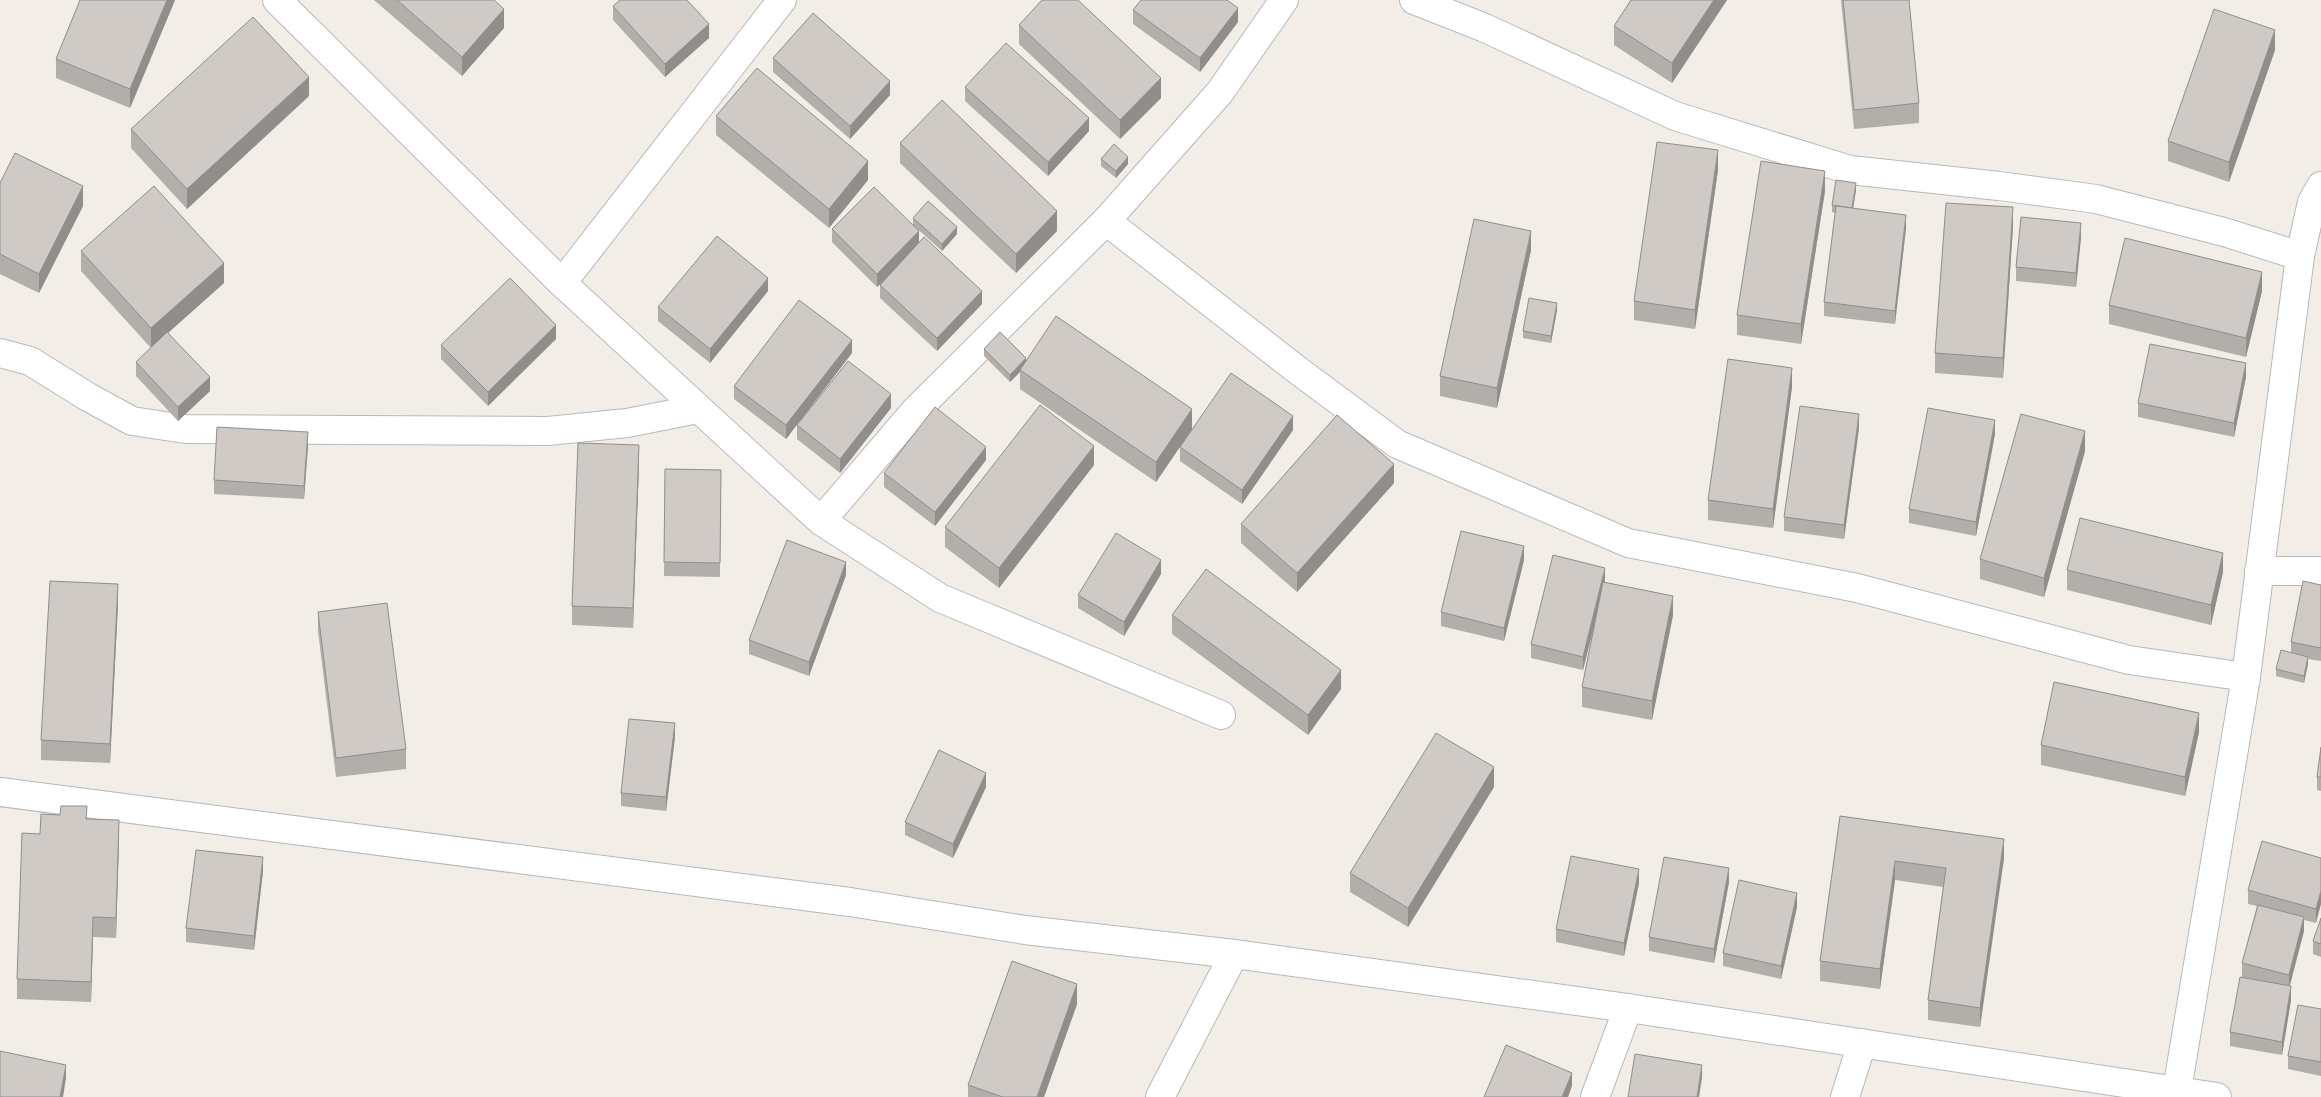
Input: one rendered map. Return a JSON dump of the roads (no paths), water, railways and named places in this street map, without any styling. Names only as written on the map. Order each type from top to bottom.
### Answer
[{"type":"street","points":[[277,0],[562,283],[821,521],[940,598],[1221,715]]},
{"type":"street","points":[[562,283],[782,0]]},
{"type":"street","points":[[821,521],[914,412],[1106,222],[1220,92],[1284,0]]},
{"type":"street","points":[[1414,0],[1485,28],[1675,116],[1850,170],[2096,199],[2224,232],[2300,256]]},
{"type":"street","points":[[2177,1090],[2246,677],[2300,256],[2312,202],[2321,186]]},
{"type":"street","points":[[1106,222],[1300,372],[1397,444],[1628,542],[1857,588],[2128,660],[2246,677]]},
{"type":"street","points":[[0,354],[30,362],[132,421],[185,429],[548,432],[627,423],[698,409]]},
{"type":"street","points":[[2259,572],[2321,572]]},
{"type":"street","points":[[0,792],[850,902],[1025,930],[1234,954],[1628,1008],[2217,1097]]},
{"type":"street","points":[[1160,1097],[1234,954]]},
{"type":"street","points":[[1595,1097],[1628,1008]]},
{"type":"street","points":[[1845,1097],[1862,1042]]}]
